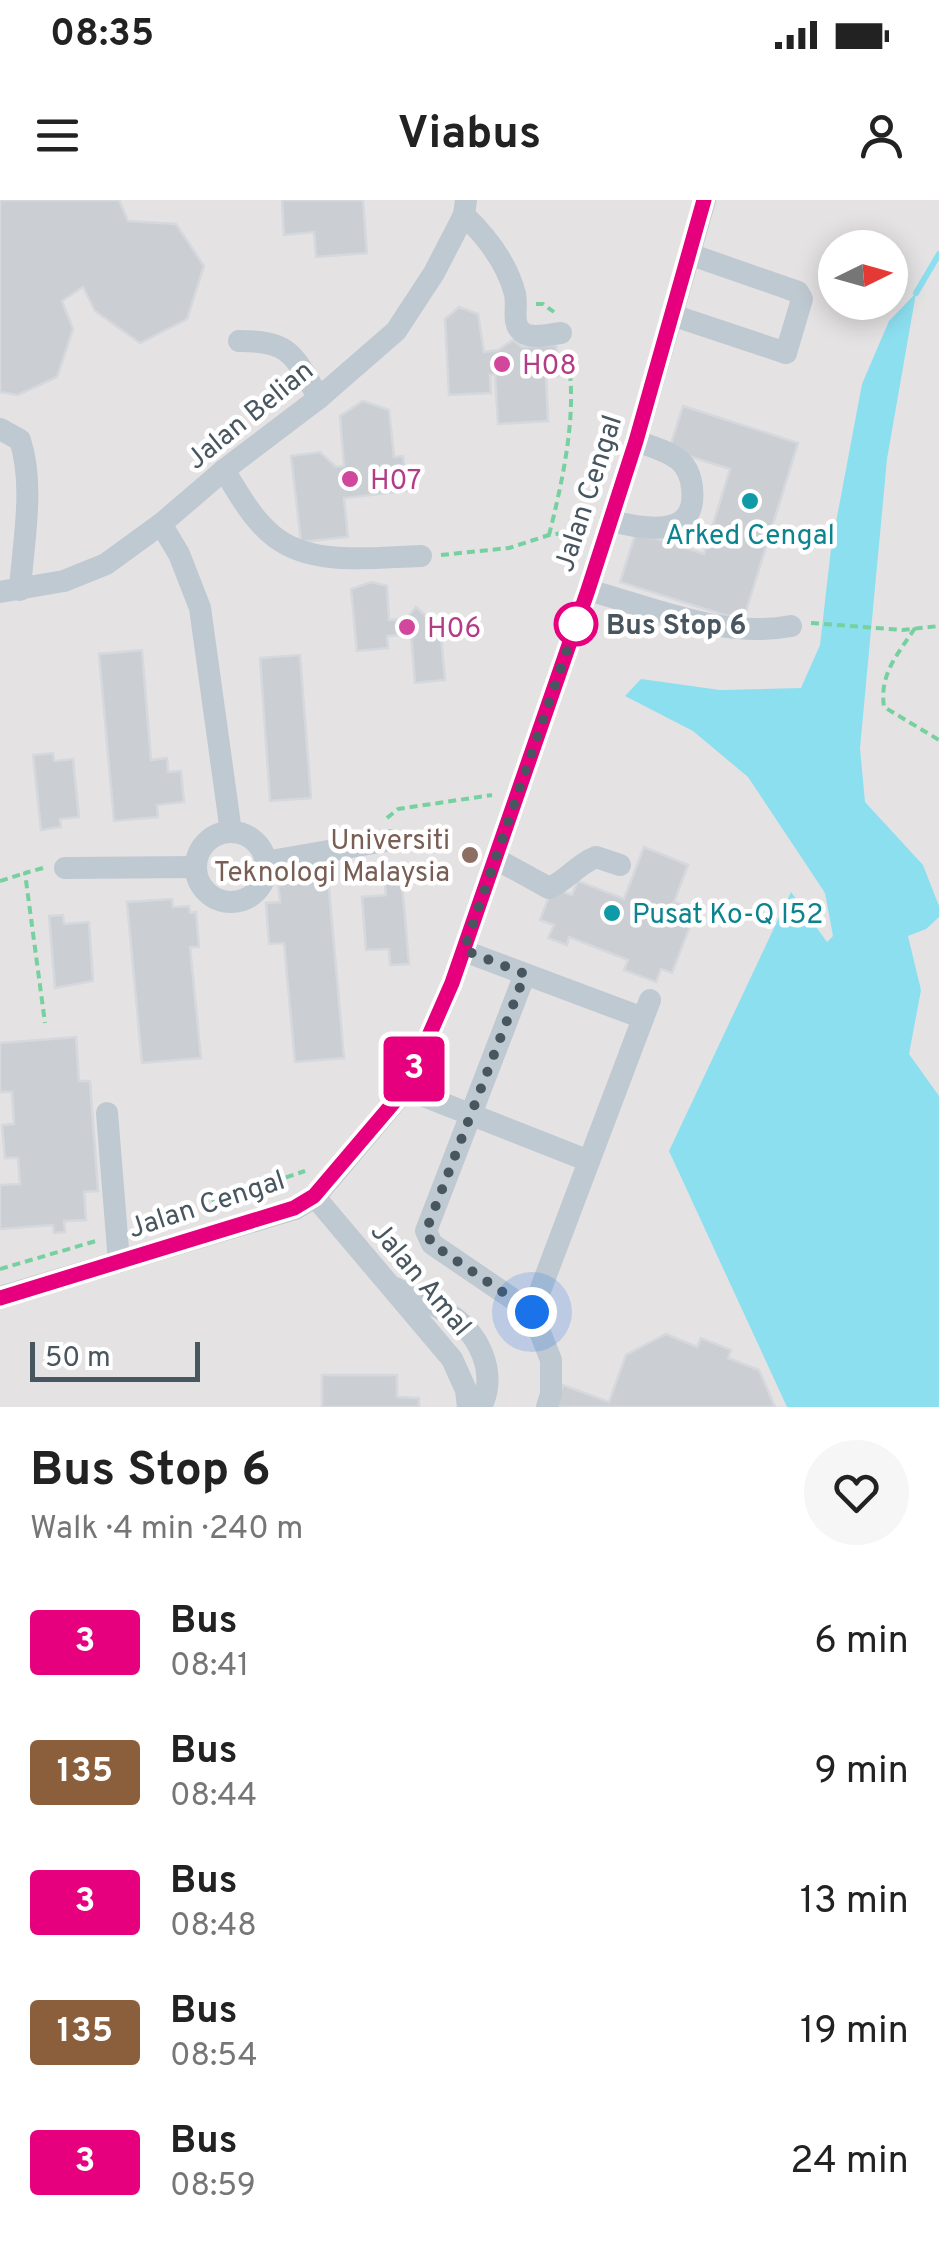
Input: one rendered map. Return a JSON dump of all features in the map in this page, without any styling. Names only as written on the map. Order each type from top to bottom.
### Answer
[{"type":"street","name":"Jalan Cengal","points":[[0,1298],[294,1208],[314,1196],[406,1088],[464,950],[588,590],[636,441],[704,200]]},
{"type":"street","points":[[465,207],[498,254],[516,302],[515,321],[520,331],[532,336],[561,332]]},
{"type":"street","name":"Jalan Belian","points":[[10,591],[64,581],[106,564],[319,398],[396,332],[434,273],[465,207]]},
{"type":"street","points":[[672,315],[786,353],[802,299],[798,292],[689,254]]},
{"type":"street","points":[[238,340],[270,341],[287,350],[319,398]]},
{"type":"street","points":[[0,429],[20,440],[27,485],[10,591]]},
{"type":"street","points":[[610,520],[643,529],[660,528],[678,523],[690,514],[693,495],[684,464],[667,452],[636,441]]},
{"type":"street","points":[[224,470],[249,511],[276,538],[305,553],[353,558],[421,556]]},
{"type":"street","points":[[162,524],[179,554],[200,608],[231,832]]},
{"type":"street","points":[[588,590],[737,631],[791,626]]},
{"type":"street","points":[[231,832],[241,833],[257,844],[265,862],[265,874],[254,893],[233,902],[222,901],[203,888],[196,867],[202,846],[220,833],[231,832]]},
{"type":"street","points":[[265,862],[391,840]]},
{"type":"street","points":[[496,859],[548,888],[567,881],[579,864],[596,857],[620,865]]},
{"type":"street","points":[[65,868],[196,867]]},
{"type":"street","points":[[464,950],[525,974],[646,1009],[532,1312]]},
{"type":"street","points":[[525,974],[426,1231],[432,1244],[532,1312],[551,1360],[547,1407]]},
{"type":"street","points":[[406,1088],[589,1161]]},
{"type":"street","points":[[107,1113],[120,1262]]},
{"type":"street","name":"Jalan Amal","points":[[314,1196],[452,1358],[466,1390],[468,1407]]},
{"type":"street","points":[[388,1284],[449,1313],[482,1350],[488,1388],[481,1407]]},
{"type":"path","points":[[516,302],[543,304],[560,316],[569,363],[572,397],[564,476],[548,535]]},
{"type":"path","points":[[421,556],[508,548],[548,535],[584,530]]},
{"type":"path","points":[[819,622],[902,630],[939,626]]},
{"type":"path","points":[[915,628],[886,671],[884,707],[939,740]]},
{"type":"path","points":[[391,840],[385,826],[388,815],[398,809],[502,794]]},
{"type":"path","points":[[0,882],[35,869],[65,868]]},
{"type":"path","points":[[25,874],[45,1023]]},
{"type":"path","points":[[0,1269],[308,1170]]},
{"type":"shaded area","name":"Universiti Teknologi Malaysia","points":[[0,200],[939,200],[939,1407],[0,1407]]},
{"type":"water","points":[[916,293],[887,459],[860,748],[865,802],[923,865],[939,906],[939,917],[926,929],[908,936],[921,990],[909,1054],[939,1096],[939,1407],[787,1407],[669,1151],[791,892],[827,942],[833,936],[825,893],[748,777],[693,731],[625,696],[641,679],[720,690],[801,688],[820,645],[831,549],[862,384],[889,321],[908,320],[908,301]]},
{"type":"building","points":[[0,200],[119,200],[128,221],[176,224],[204,266],[187,319],[140,343],[95,311],[83,287],[62,301],[73,329],[57,377],[18,395],[0,392]]},
{"type":"building","points":[[282,200],[363,200],[367,253],[316,257],[314,232],[284,235]]},
{"type":"building","name":"H08","points":[[459,307],[478,314],[484,352],[498,350],[513,340],[522,347],[556,345],[558,376],[546,376],[548,421],[498,424],[495,375],[490,375],[491,393],[449,395],[445,319]]},
{"type":"building","name":"H07","points":[[363,401],[389,410],[394,457],[403,456],[407,491],[344,498],[348,537],[301,542],[291,456],[320,452],[336,467],[344,466],[340,416]]},
{"type":"building","name":"Arked Cengal","points":[[683,406],[798,443],[743,621],[620,582],[636,532],[704,554],[730,469],[669,450]]},
{"type":"building","name":"H06","points":[[371,582],[387,586],[389,620],[406,619],[416,607],[428,618],[459,615],[461,634],[441,636],[445,680],[415,683],[411,634],[387,636],[388,648],[357,651],[351,589]]},
{"type":"building","points":[[142,650],[151,760],[167,758],[168,772],[181,771],[184,802],[157,805],[158,817],[114,821],[99,654]]},
{"type":"building","points":[[300,655],[311,798],[270,801],[260,658]]},
{"type":"building","points":[[53,753],[54,761],[73,759],[79,817],[60,819],[61,827],[41,830],[33,755]]},
{"type":"building","name":"Pusat Ko-Q I52","points":[[644,847],[688,865],[674,902],[685,906],[679,922],[690,926],[672,973],[661,969],[656,982],[624,970],[628,960],[569,937],[567,945],[548,938],[554,925],[540,920],[552,888],[572,895],[578,881],[624,899]]},
{"type":"building","points":[[328,877],[344,1058],[295,1062],[284,943],[269,944],[266,903],[280,902],[278,882]]},
{"type":"building","points":[[402,883],[409,964],[390,965],[389,949],[366,950],[362,897],[386,895],[385,884]]},
{"type":"building","points":[[172,899],[173,907],[189,906],[190,913],[196,912],[199,947],[190,947],[201,1058],[142,1063],[127,902]]},
{"type":"building","points":[[63,915],[64,924],[89,922],[93,981],[55,988],[49,916]]},
{"type":"building","points":[[76,1037],[79,1081],[90,1081],[98,1191],[84,1192],[86,1220],[64,1221],[65,1232],[54,1233],[53,1225],[0,1229],[0,1185],[20,1184],[18,1158],[5,1158],[2,1125],[14,1124],[12,1092],[0,1092],[0,1043]]},
{"type":"building","points":[[666,1334],[697,1347],[701,1338],[731,1350],[728,1358],[759,1370],[775,1407],[554,1407],[563,1385],[609,1402],[626,1355]]},
{"type":"building","points":[[322,1375],[397,1375],[397,1397],[419,1398],[419,1407],[322,1407]]},
{"type":"waterway","points":[[916,293],[939,254]]},
{"type":"bus line","name":"3","points":[[0,1298],[294,1208],[314,1196],[406,1088],[452,983],[588,590],[636,441],[704,200]]},
{"type":"place","name":"H08","points":[[502,364]]},
{"type":"place","name":"H07","points":[[350,479]]},
{"type":"place","name":"Arked Cengal","points":[[750,501]]},
{"type":"place","name":"Bus Stop 6","points":[[576,624]]},
{"type":"place","name":"H06","points":[[407,627]]},
{"type":"place","name":"Universiti Teknologi Malaysia","points":[[470,855]]},
{"type":"place","name":"Pusat Ko-Q I52","points":[[612,913]]},
{"type":"route","points":[[532,1312],[432,1244],[426,1231],[525,974],[464,950],[576,624]]}]
